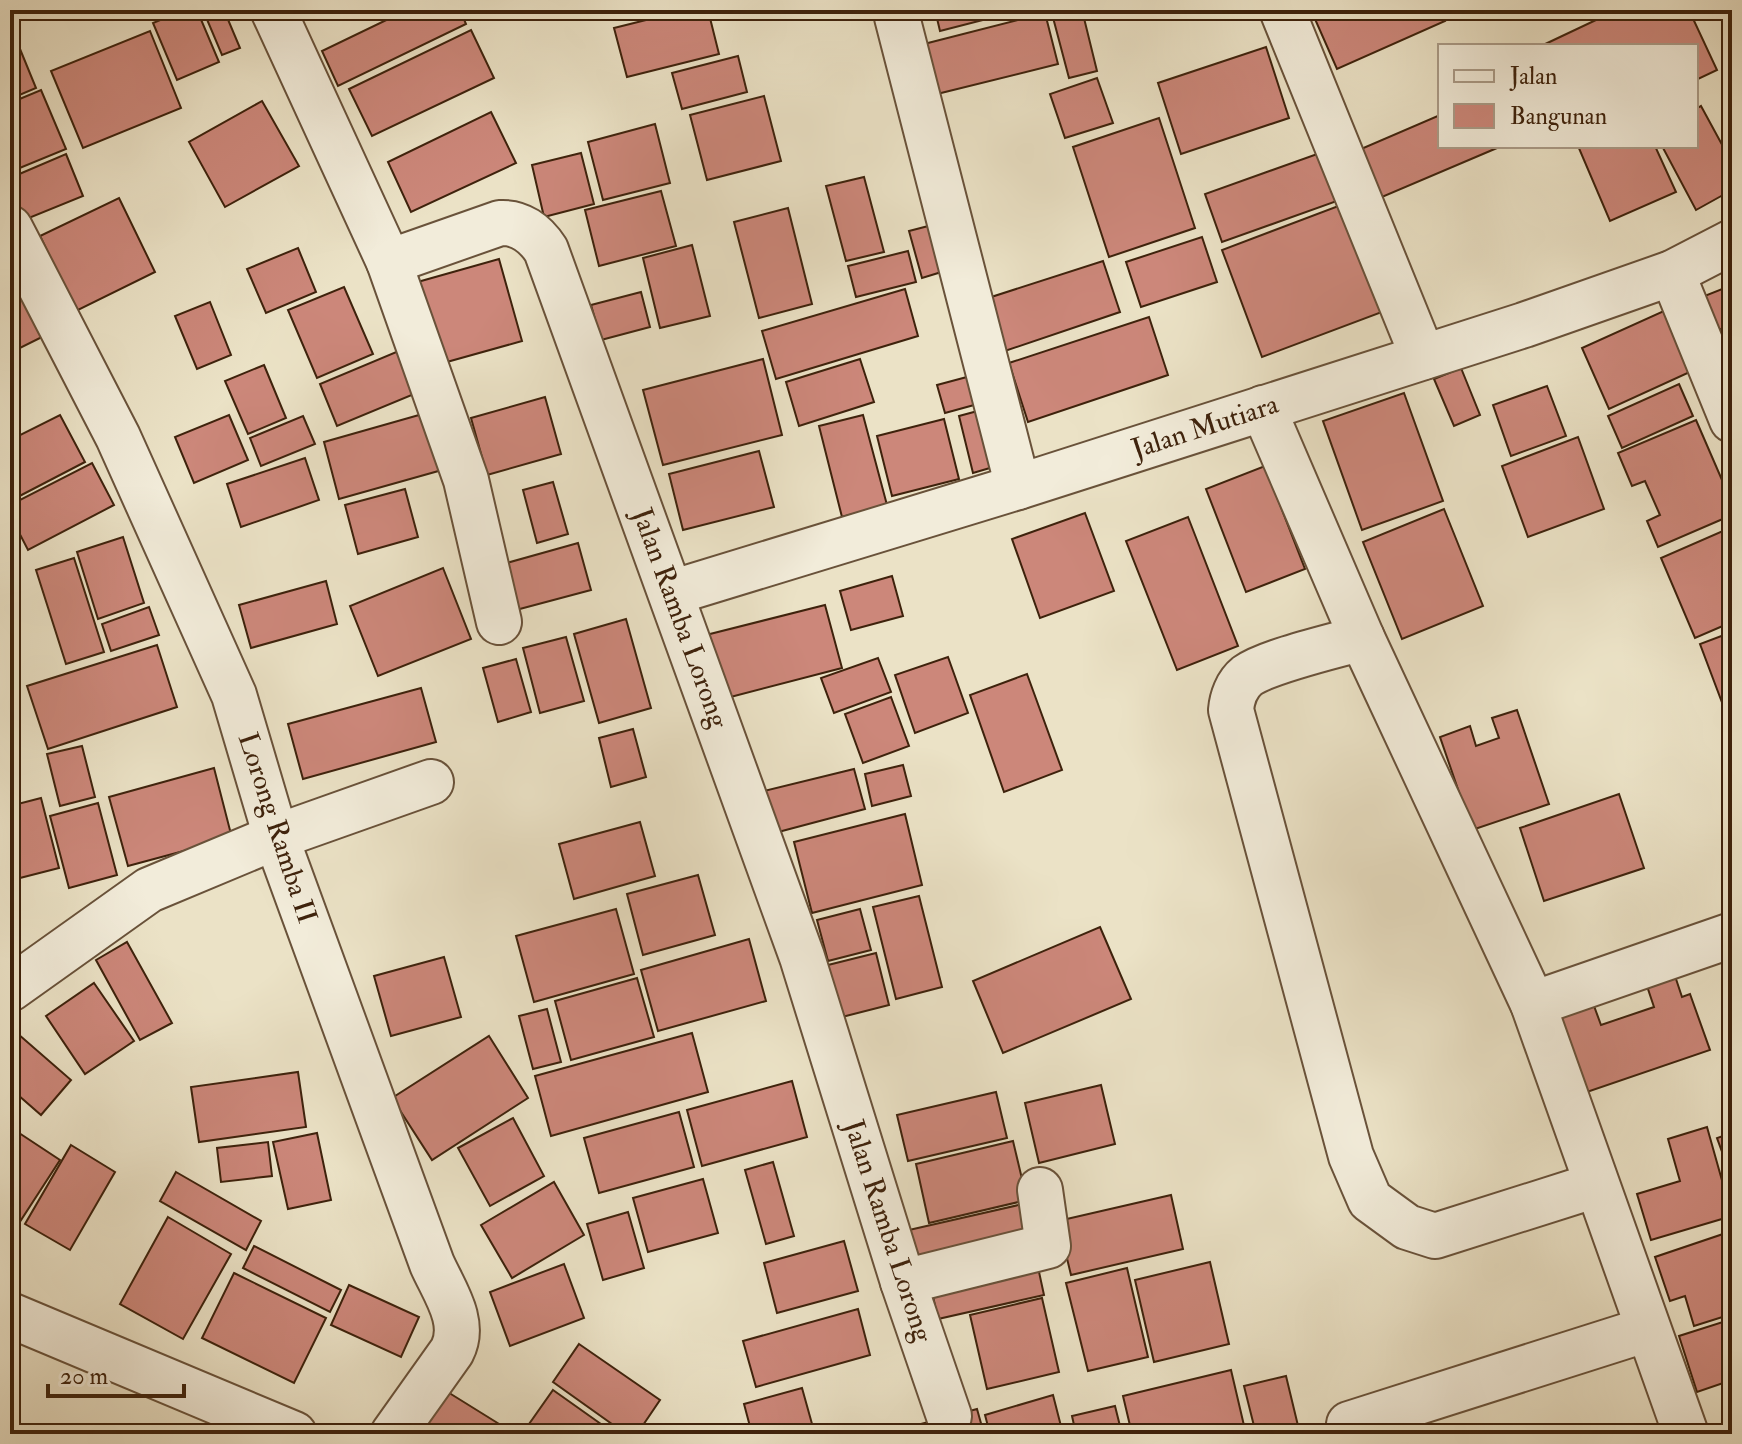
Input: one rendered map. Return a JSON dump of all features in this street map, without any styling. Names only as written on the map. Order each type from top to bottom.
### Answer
[{"type":"street","points":[[273,10],[389,262],[466,480],[499,622]]},
{"type":"street","points":[[1282,10],[1423,357]]},
{"type":"street","points":[[897,17],[1018,487]]},
{"type":"street","name":"Jalan Ramba Lorong","points":[[389,262],[500,223],[510,223],[529,231],[538,238],[551,260],[802,957],[903,1282],[949,1416]]},
{"type":"street","name":"Lorong Ramba II","points":[[10,228],[118,437],[223,670],[244,725],[276,837],[432,1264],[458,1324],[458,1339],[452,1351],[393,1434]]},
{"type":"street","name":"Jalan Mutiara","points":[[671,593],[1018,487],[1524,325],[1672,273],[1732,242]]},
{"type":"street","points":[[1672,273],[1732,420]]},
{"type":"street","points":[[1263,408],[1362,638],[1533,1004],[1686,1434]]},
{"type":"street","points":[[1362,638],[1265,667],[1247,677],[1235,692],[1231,710],[1338,1111],[1360,1179],[1370,1200],[1391,1217],[1407,1227],[1435,1236],[1596,1185]]},
{"type":"street","points":[[10,989],[139,896],[276,837],[431,782]]},
{"type":"street","points":[[1533,1004],[1732,935]]},
{"type":"street","points":[[903,1282],[1048,1246],[1040,1190]]},
{"type":"street","points":[[10,1315],[294,1434]]},
{"type":"street","points":[[1349,1424],[1648,1329]]},
{"type":"building","points":[[184,10],[197,10],[219,62],[177,80],[153,23]]},
{"type":"building","points":[[203,10],[224,10],[240,48],[222,55]]},
{"type":"building","points":[[407,10],[460,10],[466,24],[338,86],[322,51]]},
{"type":"building","points":[[686,10],[708,10],[719,54],[627,77],[614,28]]},
{"type":"building","points":[[935,10],[1018,10],[1018,11],[940,31]]},
{"type":"building","points":[[1051,10],[1082,10],[1097,71],[1069,78]]},
{"type":"building","points":[[1311,10],[1440,10],[1445,21],[1337,69]]},
{"type":"building","points":[[1617,10],[1689,10],[1717,70],[1698,79],[1698,44],[1545,44]]},
{"type":"building","points":[[1045,13],[1058,64],[937,94],[924,44]]},
{"type":"building","points":[[471,30],[494,78],[372,136],[349,89]]},
{"type":"building","points":[[150,31],[181,108],[83,148],[51,71]]},
{"type":"building","points":[[1266,47],[1289,118],[1181,154],[1158,83]]},
{"type":"building","points":[[20,49],[36,88],[10,99],[10,53]]},
{"type":"building","points":[[738,56],[747,92],[682,109],[672,73]]},
{"type":"building","points":[[1097,78],[1113,123],[1065,138],[1050,94]]},
{"type":"building","points":[[41,90],[66,149],[10,172],[10,103]]},
{"type":"building","points":[[764,96],[781,161],[707,180],[690,115]]},
{"type":"building","points":[[262,101],[299,166],[225,207],[189,142]]},
{"type":"building","points":[[1701,106],[1732,163],[1732,190],[1696,210],[1663,148],[1698,148],[1698,108]]},
{"type":"building","points":[[491,112],[516,163],[411,212],[388,162]]},
{"type":"building","points":[[1438,116],[1438,148],[1497,148],[1382,197],[1361,149]]},
{"type":"building","points":[[1159,118],[1195,228],[1109,257],[1073,147]]},
{"type":"building","points":[[655,124],[670,183],[603,200],[588,142]]},
{"type":"building","points":[[1579,148],[1656,148],[1676,192],[1610,221]]},
{"type":"building","points":[[581,153],[594,204],[544,217],[532,165]]},
{"type":"building","points":[[1320,153],[1337,201],[1222,242],[1205,194]]},
{"type":"building","points":[[66,154],[83,196],[24,220],[10,178]]},
{"type":"building","points":[[864,177],[884,252],[846,261],[826,186]]},
{"type":"building","points":[[661,191],[676,246],[599,266],[585,210]]},
{"type":"building","points":[[119,198],[155,272],[76,311],[40,236]]},
{"type":"building","points":[[1341,205],[1382,312],[1262,357],[1222,250]]},
{"type":"building","points":[[788,208],[812,304],[759,318],[734,222]]},
{"type":"building","points":[[936,224],[948,270],[922,278],[909,231]]},
{"type":"building","points":[[1202,237],[1217,282],[1141,307],[1126,262]]},
{"type":"building","points":[[692,245],[710,316],[660,328],[643,258]]},
{"type":"building","points":[[298,248],[316,292],[266,313],[247,269]]},
{"type":"building","points":[[908,251],[916,282],[856,297],[848,266]]},
{"type":"building","points":[[499,259],[522,341],[429,367],[407,285]]},
{"type":"building","points":[[1103,261],[1120,312],[999,353],[982,300]]},
{"type":"building","points":[[10,270],[46,335],[10,353]]},
{"type":"building","points":[[1732,274],[1732,325],[1716,331],[1702,297],[1730,286],[1727,276]]},
{"type":"building","points":[[344,287],[373,354],[317,378],[288,310]]},
{"type":"building","points":[[905,289],[918,336],[776,379],[762,331]]},
{"type":"building","points":[[641,292],[650,327],[601,340],[591,305]]},
{"type":"building","points":[[210,302],[231,355],[197,369],[175,316]]},
{"type":"building","points":[[1666,310],[1692,371],[1609,409],[1582,348]]},
{"type":"building","points":[[1149,317],[1168,375],[1028,422],[1009,363]]},
{"type":"building","points":[[401,350],[419,392],[337,426],[320,384]]},
{"type":"building","points":[[763,359],[782,435],[663,465],[643,390]]},
{"type":"building","points":[[860,359],[874,402],[799,426],[786,382]]},
{"type":"building","points":[[264,365],[286,418],[248,434],[225,381]]},
{"type":"building","points":[[1461,368],[1480,415],[1454,426],[1434,379]]},
{"type":"building","points":[[978,374],[985,402],[945,413],[937,385]]},
{"type":"building","points":[[1679,384],[1693,416],[1622,448],[1608,416]]},
{"type":"building","points":[[1547,386],[1566,436],[1511,456],[1493,405]]},
{"type":"building","points":[[1404,393],[1443,501],[1362,530],[1323,421]]},
{"type":"building","points":[[545,397],[561,454],[487,475],[471,418]]},
{"type":"building","points":[[985,409],[1000,465],[973,473],[959,416]]},
{"type":"building","points":[[426,413],[442,470],[339,499],[324,442]]},
{"type":"building","points":[[60,415],[85,462],[10,501],[10,440]]},
{"type":"building","points":[[229,415],[248,460],[194,483],[175,437]]},
{"type":"building","points":[[863,415],[887,505],[842,517],[819,426]]},
{"type":"building","points":[[303,416],[315,444],[261,466],[250,438]]},
{"type":"building","points":[[944,419],[959,479],[892,496],[877,436]]},
{"type":"building","points":[[1696,420],[1732,503],[1732,515],[1658,547],[1647,521],[1660,515],[1645,481],[1632,486],[1618,453]]},
{"type":"building","points":[[1578,437],[1604,509],[1528,537],[1502,466]]},
{"type":"building","points":[[759,451],[774,507],[683,530],[669,474]]},
{"type":"building","points":[[305,458],[319,500],[241,527],[227,484]]},
{"type":"building","points":[[92,463],[114,505],[28,550],[10,515],[10,505]]},
{"type":"building","points":[[1265,466],[1305,569],[1246,592],[1206,489]]},
{"type":"building","points":[[553,482],[568,534],[537,543],[523,490]]},
{"type":"building","points":[[405,489],[418,537],[358,554],[345,505]]},
{"type":"building","points":[[1444,509],[1483,606],[1402,639],[1363,542]]},
{"type":"building","points":[[1085,513],[1114,591],[1040,618],[1012,539]]},
{"type":"building","points":[[1188,517],[1238,646],[1177,670],[1126,541]]},
{"type":"building","points":[[1732,527],[1732,622],[1695,638],[1661,558]]},
{"type":"building","points":[[123,537],[144,603],[98,619],[77,552]]},
{"type":"building","points":[[578,543],[591,590],[516,610],[503,564]]},
{"type":"building","points":[[74,558],[104,652],[66,664],[36,570]]},
{"type":"building","points":[[443,568],[471,639],[378,676],[350,606]]},
{"type":"building","points":[[892,576],[903,616],[851,630],[840,591]]},
{"type":"building","points":[[326,581],[337,624],[251,648],[239,605]]},
{"type":"building","points":[[825,605],[842,668],[719,700],[702,636]]},
{"type":"building","points":[[149,607],[159,635],[111,651],[102,624]]},
{"type":"building","points":[[626,619],[651,708],[599,723],[574,634]]},
{"type":"building","points":[[1732,632],[1732,729],[1700,644]]},
{"type":"building","points":[[566,637],[584,701],[540,713],[523,648]]},
{"type":"building","points":[[157,645],[177,707],[48,749],[27,686]]},
{"type":"building","points":[[948,657],[968,713],[915,733],[895,675]]},
{"type":"building","points":[[878,658],[891,692],[834,713],[821,678]]},
{"type":"building","points":[[516,659],[531,712],[498,722],[483,668]]},
{"type":"building","points":[[1027,674],[1062,770],[1004,792],[970,695]]},
{"type":"building","points":[[421,688],[436,742],[303,779],[288,724]]},
{"type":"building","points":[[891,697],[909,746],[863,763],[845,714]]},
{"type":"building","points":[[1517,710],[1549,804],[1472,830],[1440,737],[1470,726],[1476,746],[1499,738],[1492,718]]},
{"type":"building","points":[[633,729],[646,777],[611,787],[599,738]]},
{"type":"building","points":[[82,746],[95,797],[60,806],[47,754]]},
{"type":"building","points":[[903,765],[911,796],[872,806],[865,774]]},
{"type":"building","points":[[214,768],[232,838],[128,866],[109,797]]},
{"type":"building","points":[[854,769],[865,809],[767,835],[756,793]]},
{"type":"building","points":[[1619,794],[1644,868],[1544,901],[1520,828]]},
{"type":"building","points":[[41,798],[59,868],[16,879],[10,857],[10,806]]},
{"type":"building","points":[[98,803],[117,875],[69,888],[50,816]]},
{"type":"building","points":[[905,814],[922,885],[812,913],[794,842]]},
{"type":"building","points":[[640,822],[655,876],[574,899],[559,844]]},
{"type":"building","points":[[698,875],[715,935],[643,955],[627,894]]},
{"type":"building","points":[[919,896],[942,987],[896,999],[873,907]]},
{"type":"building","points":[[616,909],[634,974],[534,1002],[516,936]]},
{"type":"building","points":[[860,909],[871,950],[828,961],[817,920]]},
{"type":"building","points":[[1100,927],[1131,999],[1003,1053],[973,981]]},
{"type":"building","points":[[749,939],[766,1001],[658,1031],[641,970]]},
{"type":"building","points":[[127,942],[172,1023],[140,1040],[96,960]]},
{"type":"building","points":[[876,953],[889,1005],[842,1017],[828,965]]},
{"type":"building","points":[[444,957],[461,1017],[391,1036],[374,976]]},
{"type":"building","points":[[1674,973],[1682,997],[1690,994],[1710,1050],[1584,1093],[1558,1018],[1594,1006],[1601,1025],[1654,1007],[1646,983]]},
{"type":"building","points":[[637,978],[654,1037],[571,1060],[555,1001]]},
{"type":"building","points":[[94,983],[134,1041],[85,1074],[46,1016]]},
{"type":"building","points":[[547,1009],[561,1062],[533,1069],[519,1016]]},
{"type":"building","points":[[10,1027],[71,1080],[41,1115],[10,1088]]},
{"type":"building","points":[[692,1033],[708,1092],[551,1136],[535,1076]]},
{"type":"building","points":[[489,1036],[528,1098],[432,1160],[392,1098]]},
{"type":"building","points":[[298,1072],[306,1127],[199,1142],[191,1087]]},
{"type":"building","points":[[792,1081],[807,1137],[702,1166],[687,1110]]},
{"type":"building","points":[[1101,1085],[1115,1144],[1039,1163],[1025,1103]]},
{"type":"building","points":[[996,1092],[1007,1138],[908,1161],[897,1115]]},
{"type":"building","points":[[679,1112],[694,1167],[599,1193],[584,1138]]},
{"type":"building","points":[[513,1118],[544,1176],[490,1206],[458,1148]]},
{"type":"building","points":[[10,1127],[60,1160],[10,1237]]},
{"type":"building","points":[[1707,1127],[1732,1216],[1651,1240],[1637,1194],[1680,1181],[1668,1139]]},
{"type":"building","points":[[317,1133],[331,1200],[288,1209],[273,1142]]},
{"type":"building","points":[[1732,1133],[1732,1179],[1717,1138]]},
{"type":"building","points":[[1013,1141],[1027,1200],[929,1223],[916,1164]]},
{"type":"building","points":[[268,1142],[272,1176],[221,1182],[217,1148]]},
{"type":"building","points":[[71,1145],[115,1172],[70,1250],[25,1224]]},
{"type":"building","points":[[773,1162],[794,1236],[766,1244],[745,1170]]},
{"type":"building","points":[[176,1172],[261,1221],[246,1250],[160,1201]]},
{"type":"building","points":[[703,1179],[718,1233],[648,1252],[633,1198]]},
{"type":"building","points":[[554,1182],[584,1235],[512,1278],[481,1225]]},
{"type":"building","points":[[1171,1195],[1183,1249],[1071,1275],[1058,1221]]},
{"type":"building","points":[[1023,1204],[1030,1234],[917,1261],[909,1230]]},
{"type":"building","points":[[628,1212],[644,1268],[603,1280],[587,1224]]},
{"type":"building","points":[[168,1217],[231,1254],[183,1339],[120,1304]]},
{"type":"building","points":[[1732,1231],[1732,1314],[1694,1326],[1685,1296],[1670,1301],[1655,1257]]},
{"type":"building","points":[[844,1241],[858,1291],[777,1313],[764,1263]]},
{"type":"building","points":[[254,1246],[341,1290],[330,1312],[243,1268]]},
{"type":"building","points":[[1036,1258],[1044,1295],[938,1319],[930,1283]]},
{"type":"building","points":[[1210,1262],[1229,1344],[1154,1362],[1135,1280]]},
{"type":"building","points":[[564,1264],[584,1318],[510,1346],[490,1292]]},
{"type":"building","points":[[1127,1268],[1148,1357],[1088,1371],[1066,1283]]},
{"type":"building","points":[[234,1273],[326,1318],[294,1383],[202,1338]]},
{"type":"building","points":[[349,1285],[419,1317],[401,1357],[331,1325]]},
{"type":"building","points":[[1042,1298],[1059,1372],[987,1389],[970,1315]]},
{"type":"building","points":[[858,1309],[870,1355],[756,1387],[743,1341]]},
{"type":"building","points":[[1732,1319],[1732,1380],[1697,1392],[1679,1336]]},
{"type":"building","points":[[579,1344],[660,1400],[637,1434],[626,1434],[553,1382]]},
{"type":"building","points":[[1231,1370],[1246,1434],[1132,1434],[1123,1396]]},
{"type":"building","points":[[1286,1376],[1300,1434],[1256,1434],[1244,1386]]},
{"type":"building","points":[[438,1386],[504,1427],[500,1434],[409,1434]]},
{"type":"building","points":[[802,1388],[814,1431],[802,1434],[752,1434],[744,1404]]},
{"type":"building","points":[[553,1390],[615,1434],[522,1434]]},
{"type":"building","points":[[1053,1395],[1063,1434],[990,1434],[985,1415]]},
{"type":"building","points":[[1115,1406],[1122,1434],[1076,1434],[1072,1416]]},
{"type":"building","points":[[977,1409],[984,1434],[924,1434],[921,1424]]},
{"type":"building","points":[[899,1425],[902,1434],[867,1434]]}]
